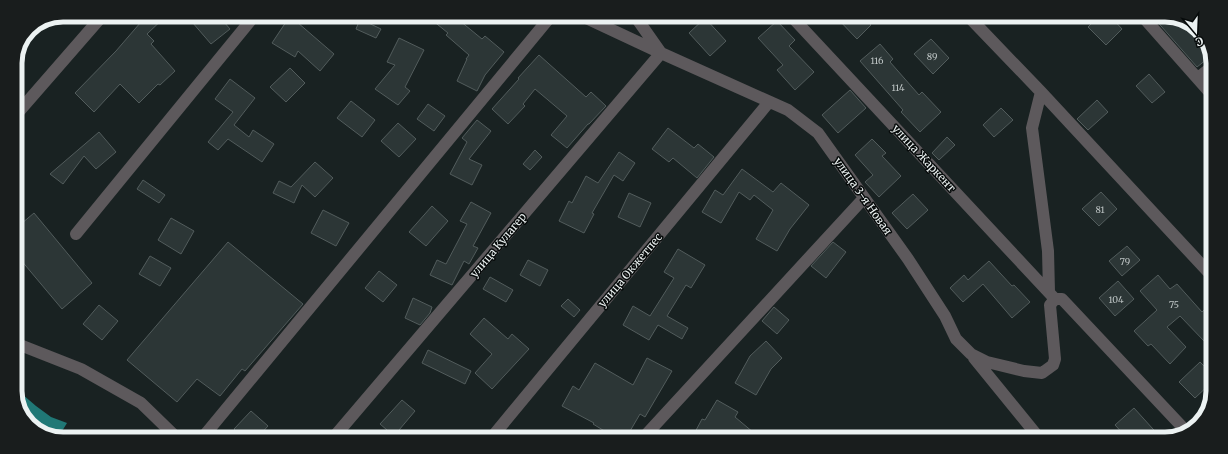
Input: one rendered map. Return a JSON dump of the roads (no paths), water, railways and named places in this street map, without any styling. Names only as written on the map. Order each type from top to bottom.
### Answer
[{"type":"street","points":[[22,108],[97,22]]},
{"type":"street","points":[[76,234],[250,22]]},
{"type":"street","points":[[207,432],[546,22]]},
{"type":"street","name":"улица 3-я Новая","points":[[598,22],[661,53],[788,110],[818,133],[908,260],[945,316],[956,339],[971,354],[987,362],[1024,371],[1042,372],[1053,365],[1055,359],[1051,298]]},
{"type":"street","points":[[639,22],[661,53]]},
{"type":"street","name":"улица Жаркент","points":[[797,22],[1051,298],[1062,299],[1183,428]]},
{"type":"street","points":[[974,22],[1206,268]]},
{"type":"street","points":[[1148,22],[1206,88]]},
{"type":"street","name":"улица Кулагер","points":[[338,432],[661,53]]},
{"type":"street","points":[[1198,78],[1206,72]]},
{"type":"street","points":[[1041,92],[1032,128],[1048,251],[1051,298]]},
{"type":"street","name":"улица Окжетпес","points":[[496,432],[768,102]]},
{"type":"street","points":[[649,432],[864,198]]},
{"type":"street","points":[[22,346],[81,369],[141,403],[171,432]]},
{"type":"street","points":[[971,354],[1034,432]]},
{"type":"water","points":[[22,394],[51,417],[67,423],[62,432],[50,430],[40,425],[27,412]]}]
